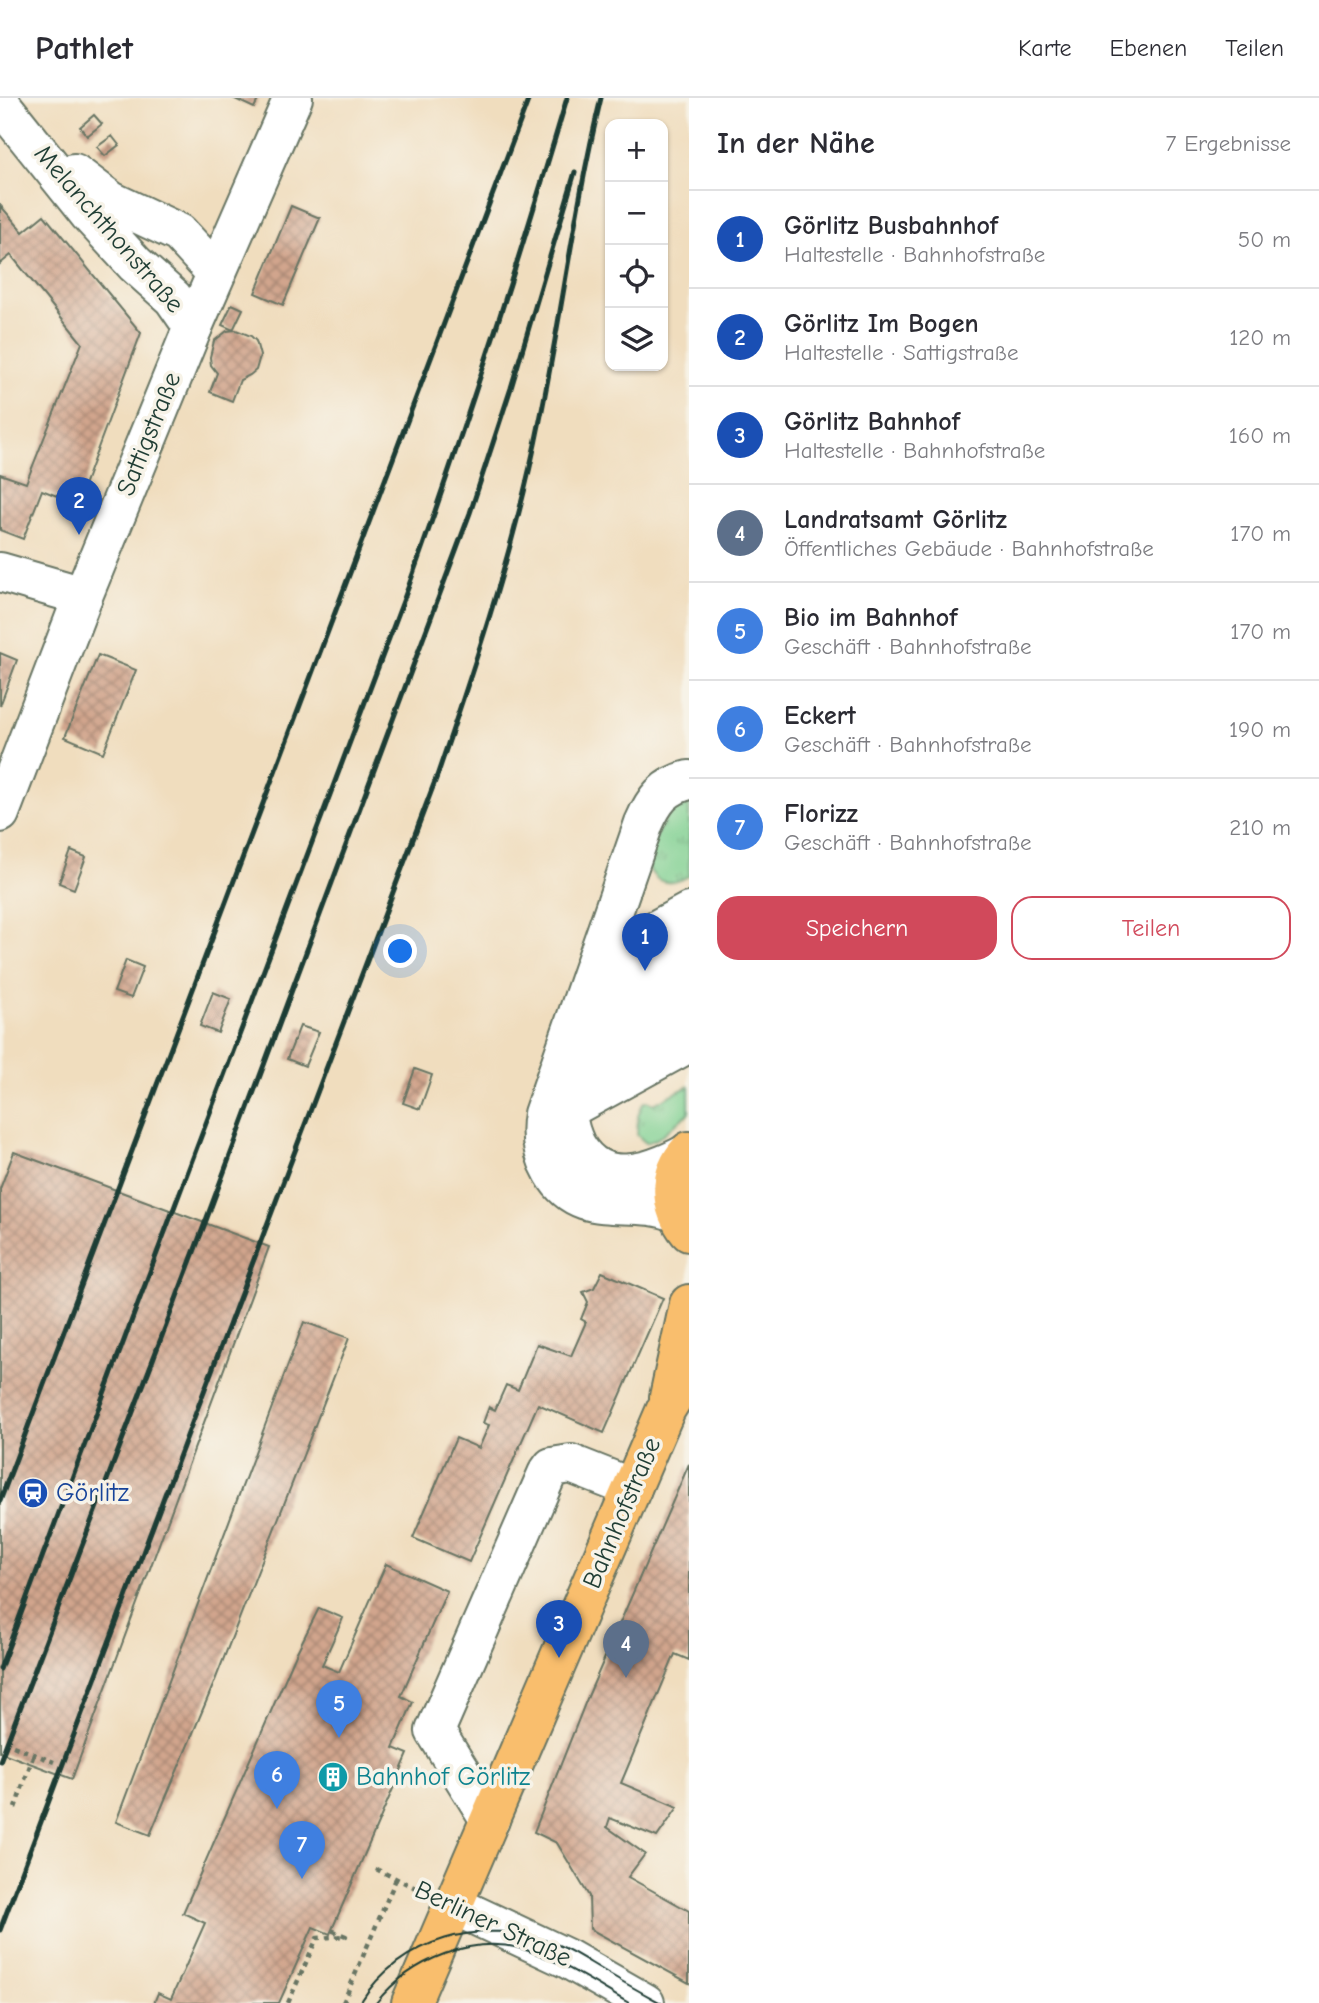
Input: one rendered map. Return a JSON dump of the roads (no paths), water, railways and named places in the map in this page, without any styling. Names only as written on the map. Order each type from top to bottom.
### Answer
[{"type":"main road","points":[[686,1227],[673,1194],[674,1175],[688,1152]]},
{"type":"main road","name":"Bahnhofstraße","points":[[666,1409],[689,1304]]},
{"type":"main road","name":"Bahnhofstraße","points":[[411,2003],[466,1911],[490,1820],[666,1409],[689,1371]]},
{"type":"street","name":"Sattigstraße","points":[[0,813],[83,596],[192,327],[293,98]]},
{"type":"street","name":"Melanchthonstraße","points":[[0,103],[12,142],[173,298],[192,327]]},
{"type":"street","name":"Melanchthonstraße","points":[[12,142],[111,201],[179,233],[216,273]]},
{"type":"street","points":[[0,572],[83,596]]},
{"type":"street","points":[[686,1227],[645,1204],[594,1203],[569,1193],[546,1160],[541,1127],[543,1114],[644,823],[663,791],[676,783],[689,780]]},
{"type":"street","points":[[688,1152],[650,1170],[622,1173],[600,1170],[586,1159],[575,1143],[568,1109],[624,948],[689,912]]},
{"type":"street","points":[[611,986],[689,943]]},
{"type":"street","points":[[598,1023],[689,975]]},
{"type":"street","points":[[585,1061],[689,1007]]},
{"type":"street","points":[[568,1109],[689,1043]]},
{"type":"street","points":[[490,1820],[432,1740],[552,1467],[571,1464],[632,1488]]},
{"type":"street","name":"Berliner Straße","points":[[466,1911],[568,1959],[645,2003]]},
{"type":"tram line","points":[[360,2003],[377,1981],[397,1962],[420,1948],[445,1938],[499,1932],[526,1935],[563,1947],[661,2003]]},
{"type":"tram line","points":[[376,2003],[407,1974],[425,1963],[445,1954],[487,1945],[508,1946],[542,1956],[629,2003]]},
{"type":"railway","points":[[0,1501],[529,98]]},
{"type":"railway","points":[[0,1669],[408,588],[491,344],[567,98]]},
{"type":"railway","points":[[0,1930],[437,776],[467,688],[507,555],[530,466],[601,98]]},
{"type":"railway","points":[[0,1761],[205,1223],[470,513],[511,388],[575,172]]},
{"type":"place","name":"Görlitz Im Bogen","points":[[79,535]]},
{"type":"place","name":"Görlitz Busbahnhof","points":[[645,971]]},
{"type":"place","name":"Görlitz","points":[[33,1493]]},
{"type":"place","name":"Görlitz Bahnhof","points":[[559,1658]]},
{"type":"place","name":"Landratsamt Görlitz","points":[[626,1678]]},
{"type":"place","name":"Bio im Bahnhof","points":[[339,1738]]},
{"type":"place","name":"Bahnhof Görlitz","points":[[333,1777]]},
{"type":"place","name":"Eckert","points":[[277,1809]]},
{"type":"place","name":"Florizz","points":[[302,1879]]}]
